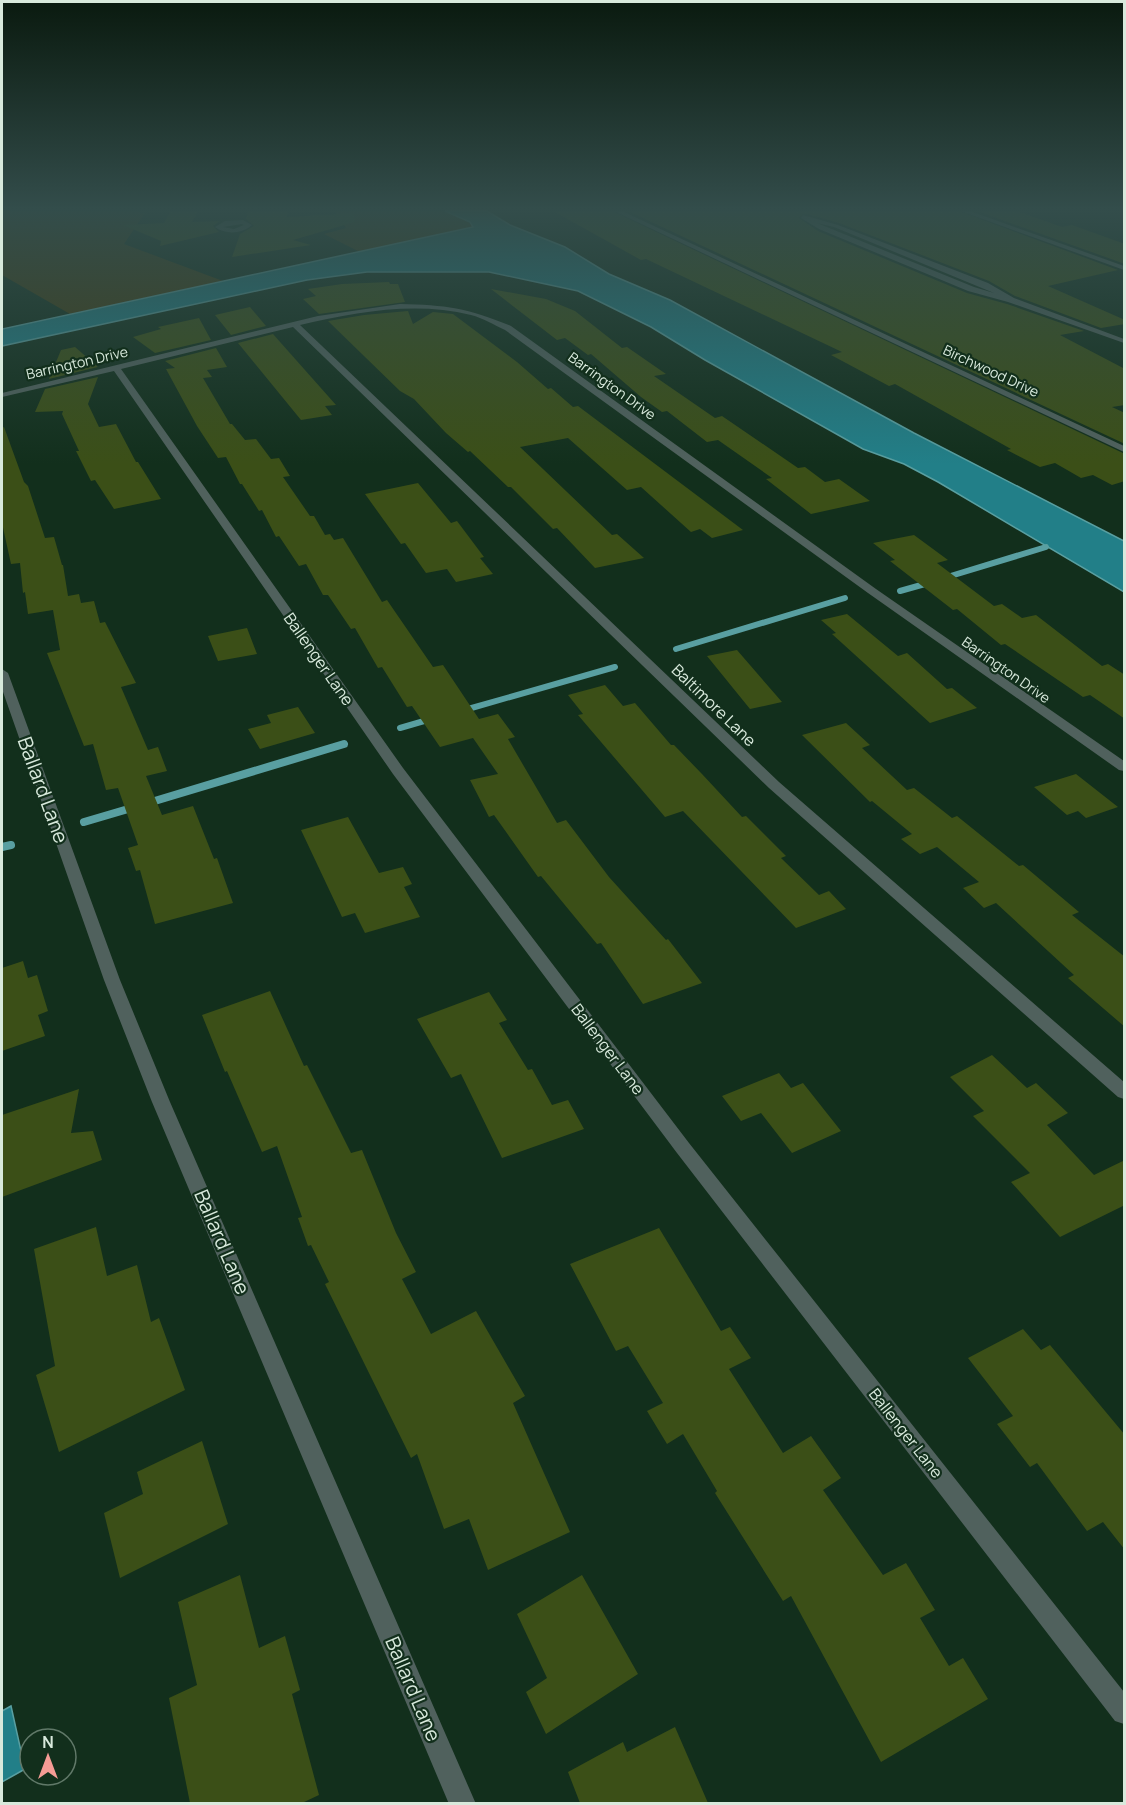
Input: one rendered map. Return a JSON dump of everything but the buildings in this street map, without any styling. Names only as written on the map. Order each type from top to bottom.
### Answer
[{"type":"street","name":"Birchwood Drive","points":[[797,295],[1125,449]]},
{"type":"street","points":[[1003,295],[1097,333],[1125,341]]},
{"type":"street","name":"Barrington Drive","points":[[2,395],[357,311],[402,306],[445,308],[494,320],[1032,705],[1125,767]]},
{"type":"street","name":"Baltimore Lane","points":[[296,325],[774,785],[1125,1092]]},
{"type":"street","points":[[1097,333],[1125,350]]},
{"type":"street","name":"Ballenger Lane","points":[[116,368],[398,771],[683,1148],[1125,1712]]},
{"type":"street","name":"Ballard Lane","points":[[2,673],[112,980],[152,1080],[463,1803]]},
{"type":"shaded area","points":[[37,295],[157,295],[70,314]]},
{"type":"water","points":[[158,295],[237,295],[2,346],[2,329]]},
{"type":"water","points":[[587,295],[659,295],[670,300],[914,433],[1124,541],[1124,592],[938,482],[904,464],[863,449],[651,327]]},
{"type":"water","points":[[11,1706],[18,1738],[18,1773],[2,1782],[2,1711]]},
{"type":"waterway","points":[[944,578],[1046,547]]},
{"type":"waterway","points":[[900,591],[932,582]]},
{"type":"waterway","points":[[676,649],[845,598]]},
{"type":"waterway","points":[[461,711],[615,667]]},
{"type":"waterway","points":[[400,728],[431,719]]},
{"type":"waterway","points":[[148,803],[344,744]]},
{"type":"waterway","points":[[84,822],[135,807]]},
{"type":"waterway","points":[[2,847],[11,845]]}]
